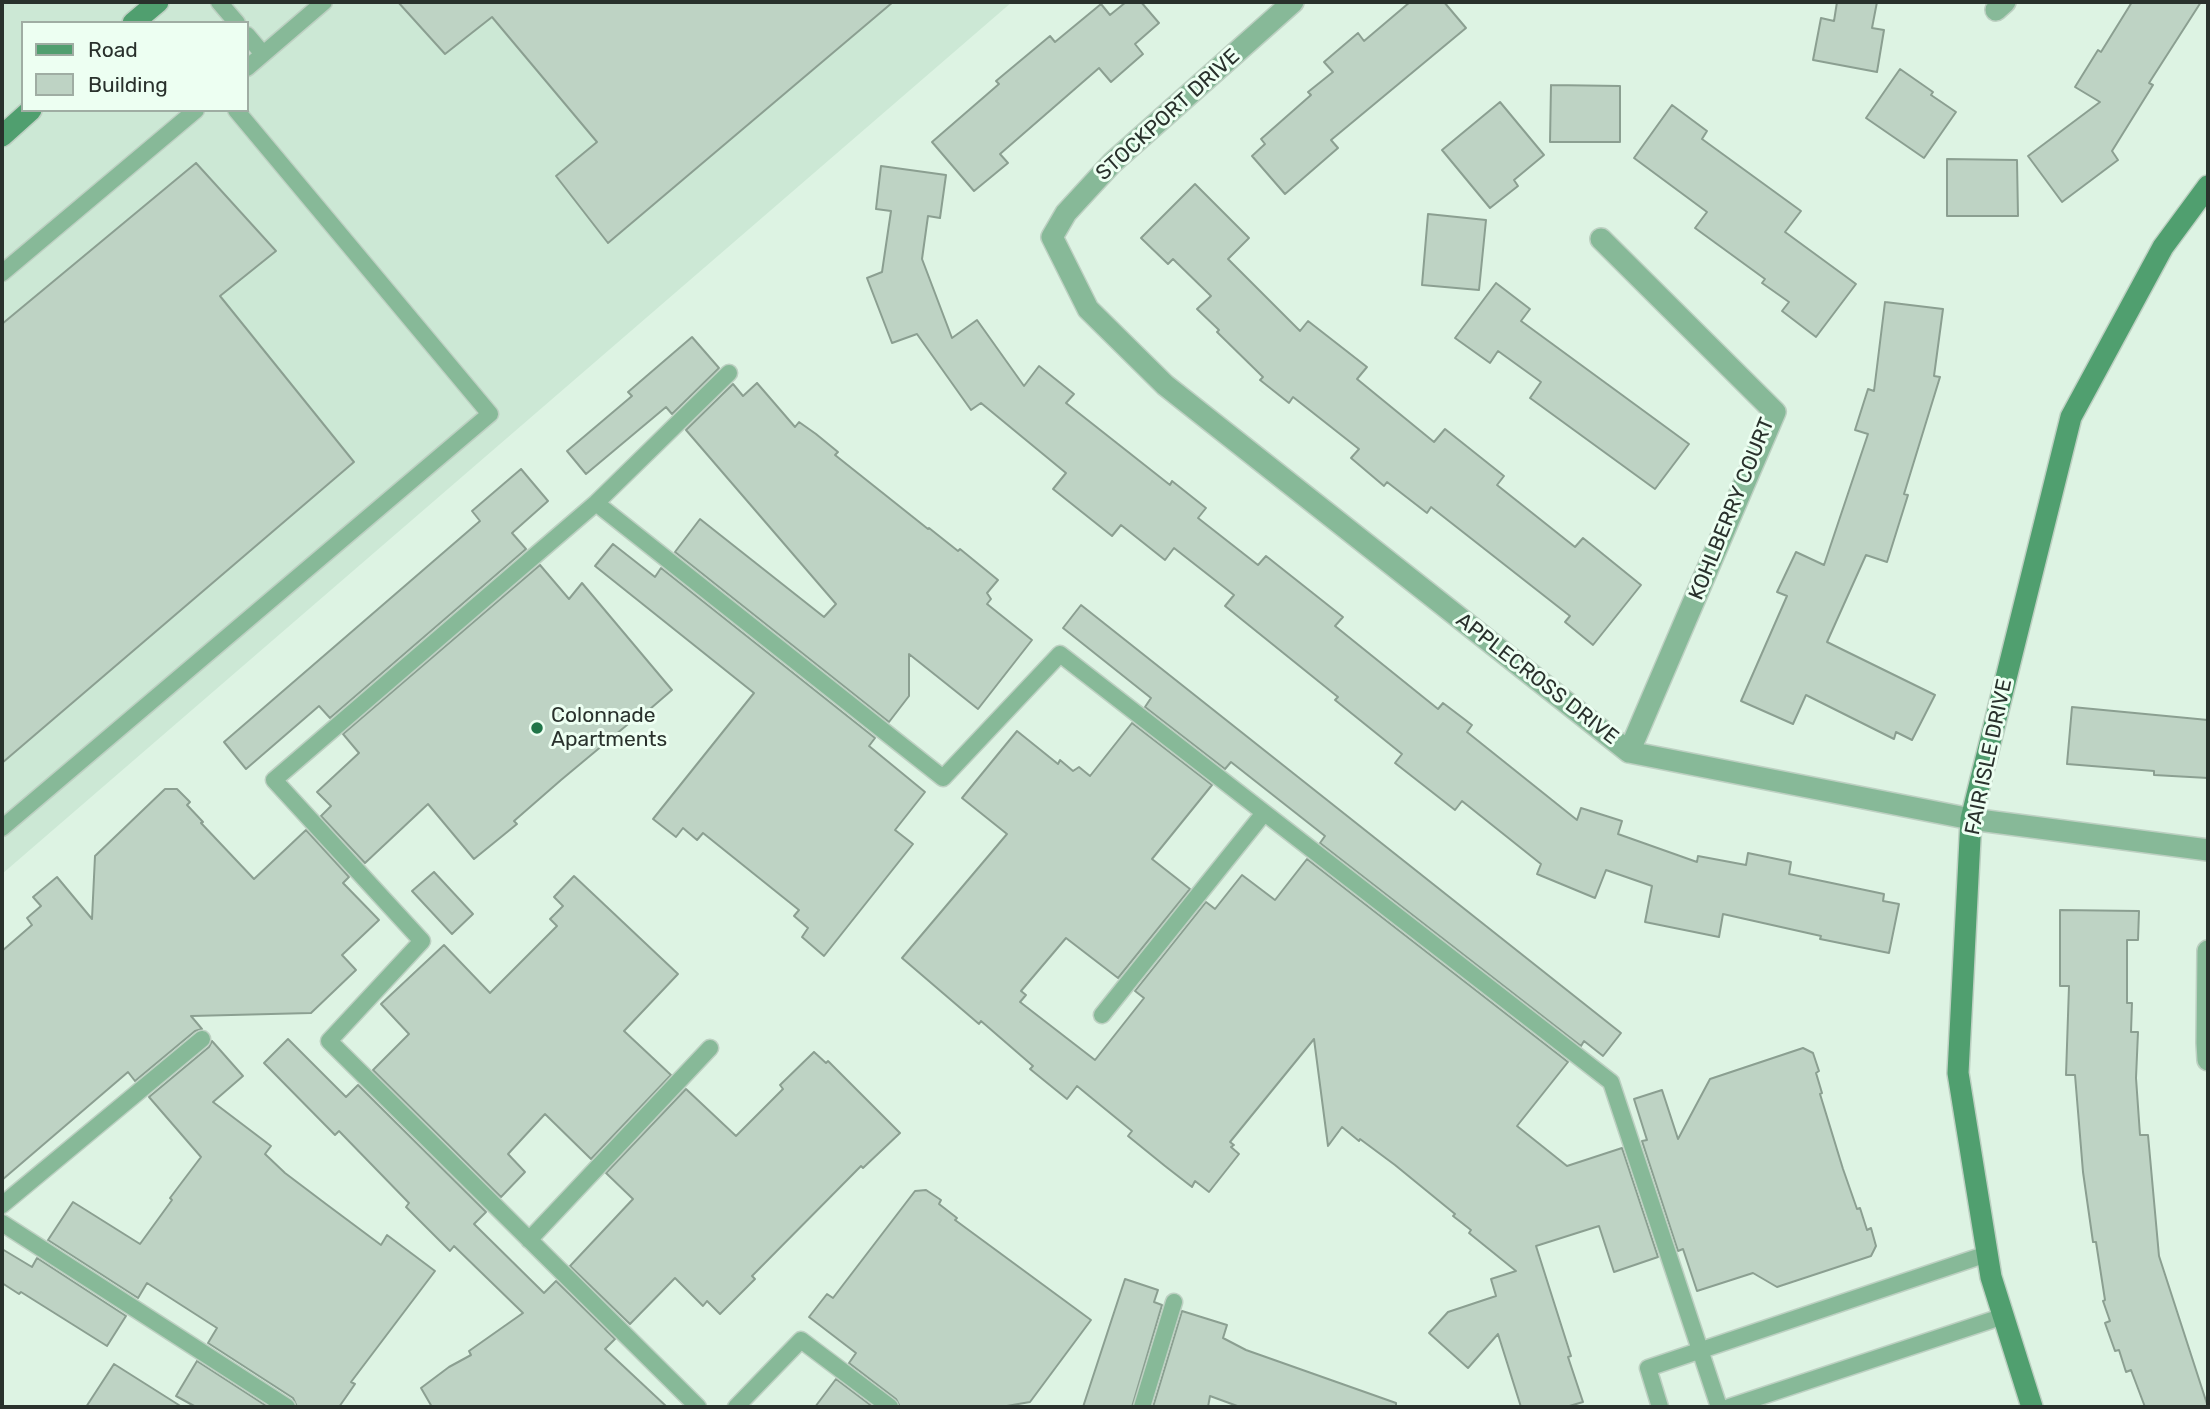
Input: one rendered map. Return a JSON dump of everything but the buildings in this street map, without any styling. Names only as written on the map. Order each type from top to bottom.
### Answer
[{"type":"street","points":[[135,21],[158,2]]},
{"type":"street","name":"STOCKPORT DRIVE","points":[[1052,237],[1066,213],[1112,163],[1293,2]]},
{"type":"street","points":[[2,136],[29,112]]},
{"type":"street","name":"FAIR ISLE DRIVE","points":[[2032,1407],[1991,1277],[1958,1073],[1971,819],[2071,417],[2163,247],[2208,186]]},
{"type":"street","name":"APPLECROSS DRIVE","points":[[1052,237],[1087,309],[1165,385],[1629,752],[1971,819],[2208,850]]},
{"type":"street","name":"KOHLBERRY COURT","points":[[1601,239],[1775,412],[1629,752]]},
{"type":"street","points":[[2208,951],[2208,1060]]},
{"type":"lane","points":[[219,2],[235,21]]},
{"type":"lane","points":[[248,67],[324,2]]},
{"type":"lane","points":[[248,36],[263,54]]},
{"type":"lane","points":[[2,273],[194,112]]},
{"type":"lane","points":[[2,828],[490,414],[238,112]]},
{"type":"lane","points":[[698,1407],[329,1041],[422,941],[274,780],[596,503],[729,373]]},
{"type":"lane","points":[[596,503],[943,778],[1060,654],[1611,1082],[1719,1407]]},
{"type":"lane","points":[[1102,1015],[1264,813]]},
{"type":"lane","points":[[2,1205],[202,1038]]},
{"type":"lane","points":[[529,1240],[710,1048]]},
{"type":"lane","points":[[2,1223],[286,1407]]},
{"type":"lane","points":[[1660,1407],[1648,1368],[1987,1254]]},
{"type":"lane","points":[[1142,1407],[1174,1301]]},
{"type":"lane","points":[[1729,1407],[2004,1317]]},
{"type":"lane","points":[[736,1407],[801,1340],[890,1407]]},
{"type":"shaded area","points":[[2,2],[1012,2],[2,874]]},
{"type":"place","name":"Colonnade Apartments","points":[[537,728]]}]
